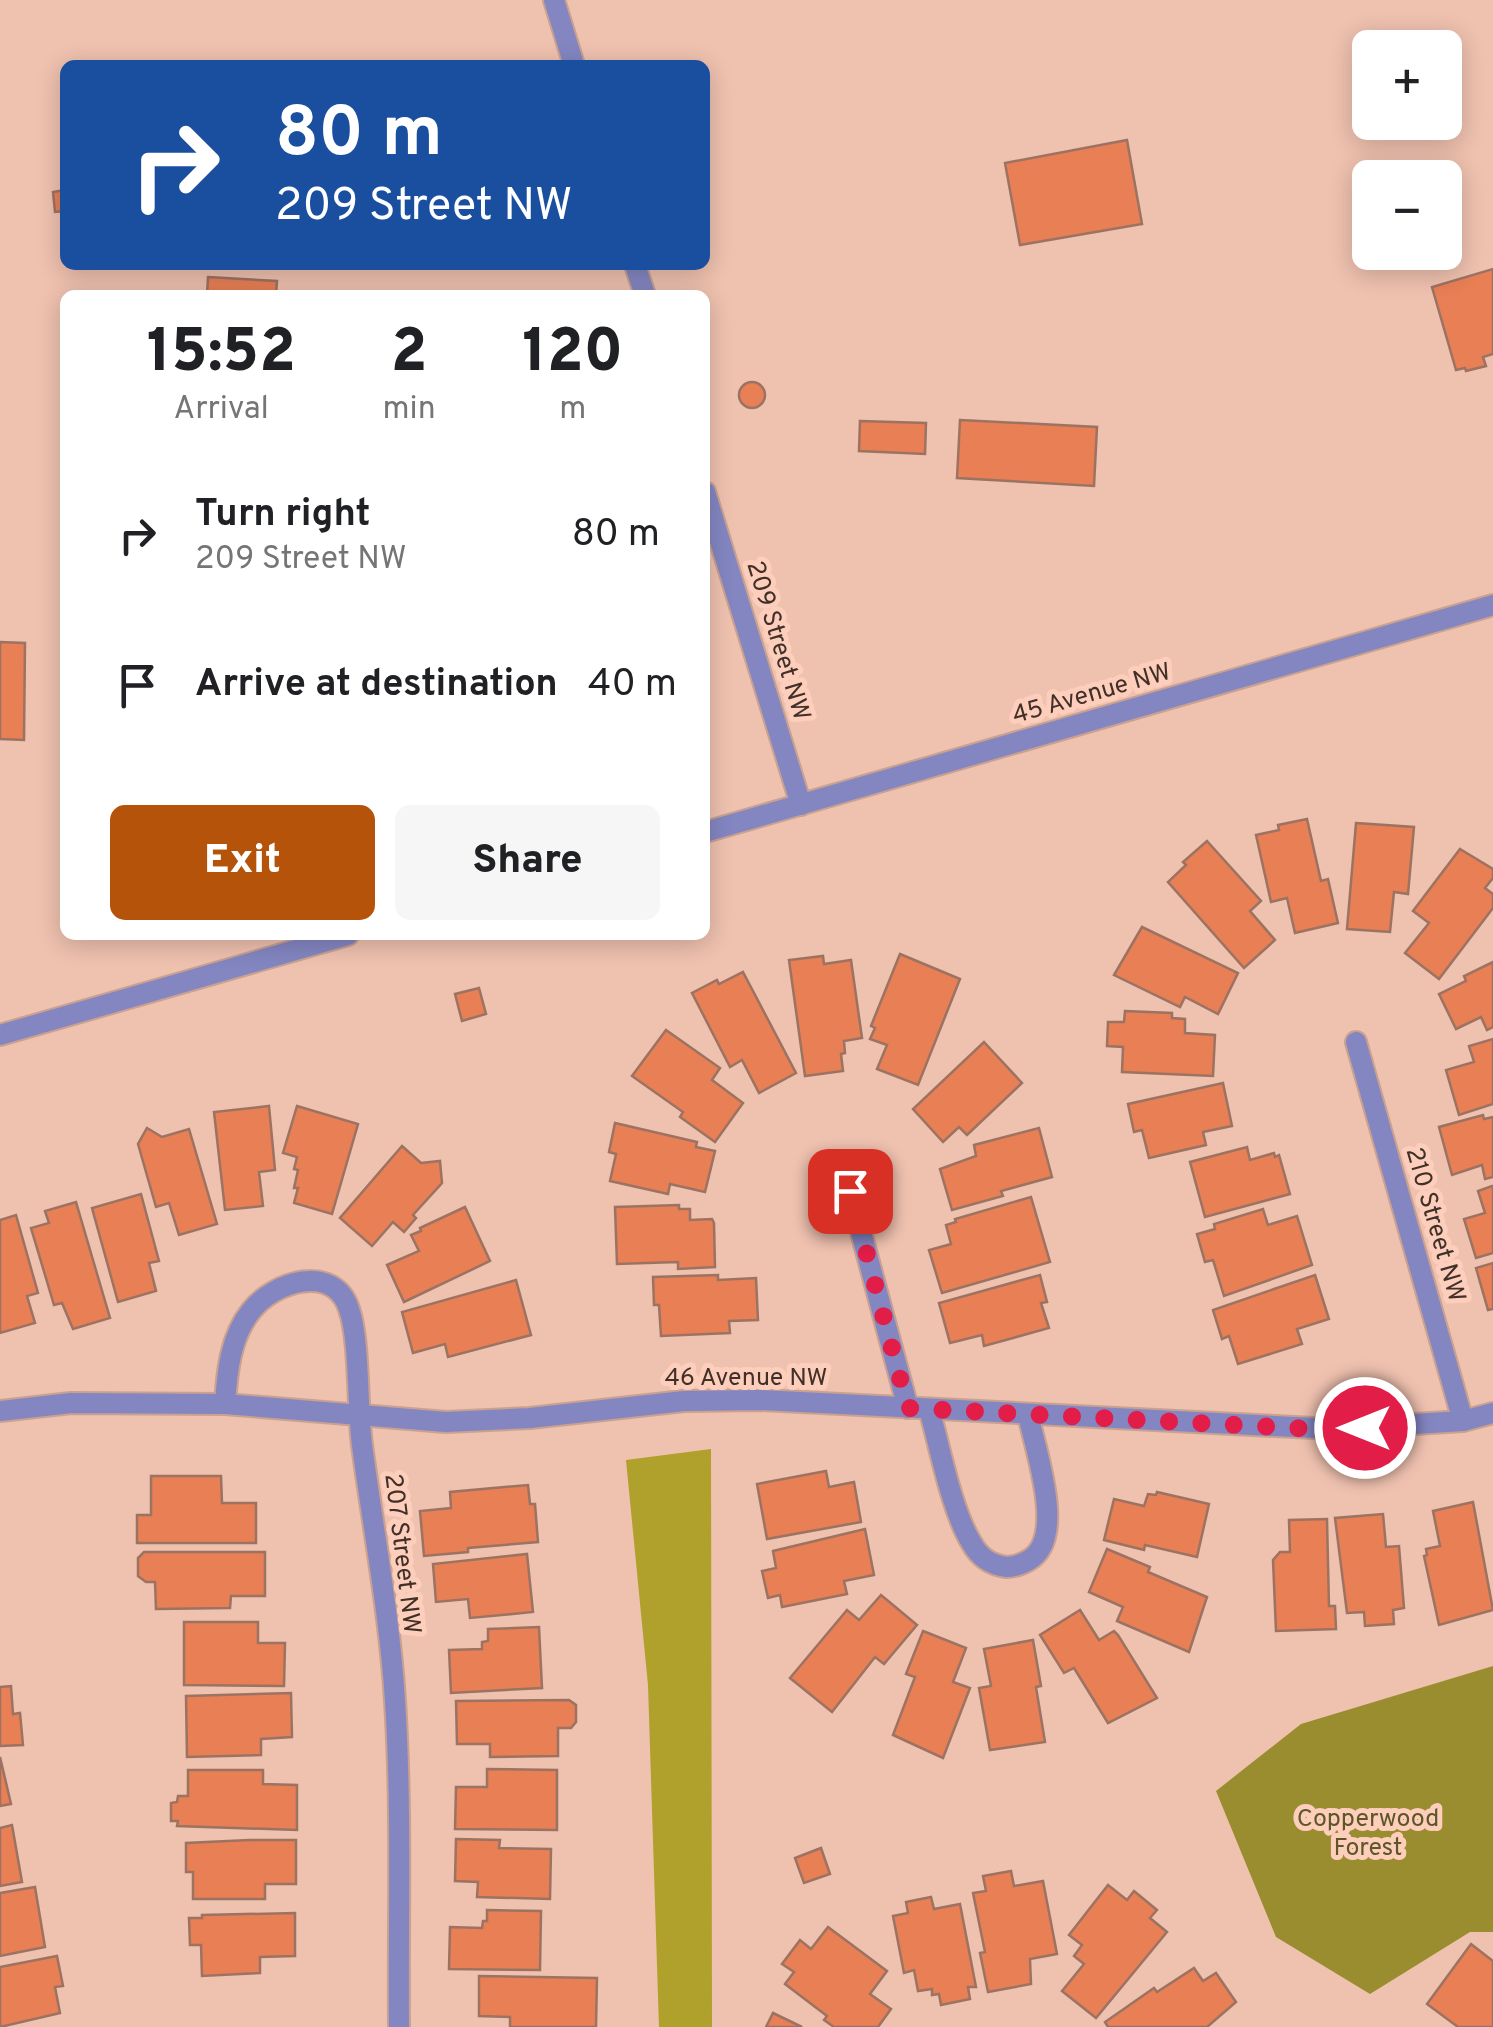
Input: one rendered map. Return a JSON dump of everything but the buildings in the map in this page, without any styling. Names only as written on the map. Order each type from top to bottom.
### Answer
[{"type":"street","points":[[554,0],[572,60]]},
{"type":"street","name":"209 Street NW","points":[[710,508],[800,804]]},
{"type":"street","name":"45 Avenue NW","points":[[710,831],[1493,605]]},
{"type":"street","points":[[0,1035],[331,940]]},
{"type":"street","name":"210 Street NW","points":[[1356,1042],[1463,1421]]},
{"type":"street","points":[[850,1191],[908,1408]]},
{"type":"street","name":"207 Street NW","points":[[225,1404],[227,1367],[239,1330],[251,1310],[270,1292],[300,1280],[325,1282],[342,1292],[350,1311],[358,1416],[395,1699],[399,2027]]},
{"type":"street","name":"46 Avenue NW","points":[[0,1411],[72,1403],[225,1404],[446,1422],[530,1418],[684,1400],[760,1400],[1334,1430],[1463,1421],[1493,1414]]},
{"type":"street","points":[[929,1409],[962,1524],[972,1544],[987,1562],[1012,1568],[1033,1558],[1047,1537],[1049,1516],[1028,1414]]},
{"type":"shaded area","points":[[711,1449],[712,2027],[659,2027],[648,1685],[626,1460]]},
{"type":"green space","name":"Copperwood Forest","points":[[1493,1666],[1493,1932],[1470,1932],[1370,1994],[1276,1937],[1216,1791],[1301,1724]]},
{"type":"route","points":[[850,1191],[908,1408],[1334,1430],[1365,1428]]}]
